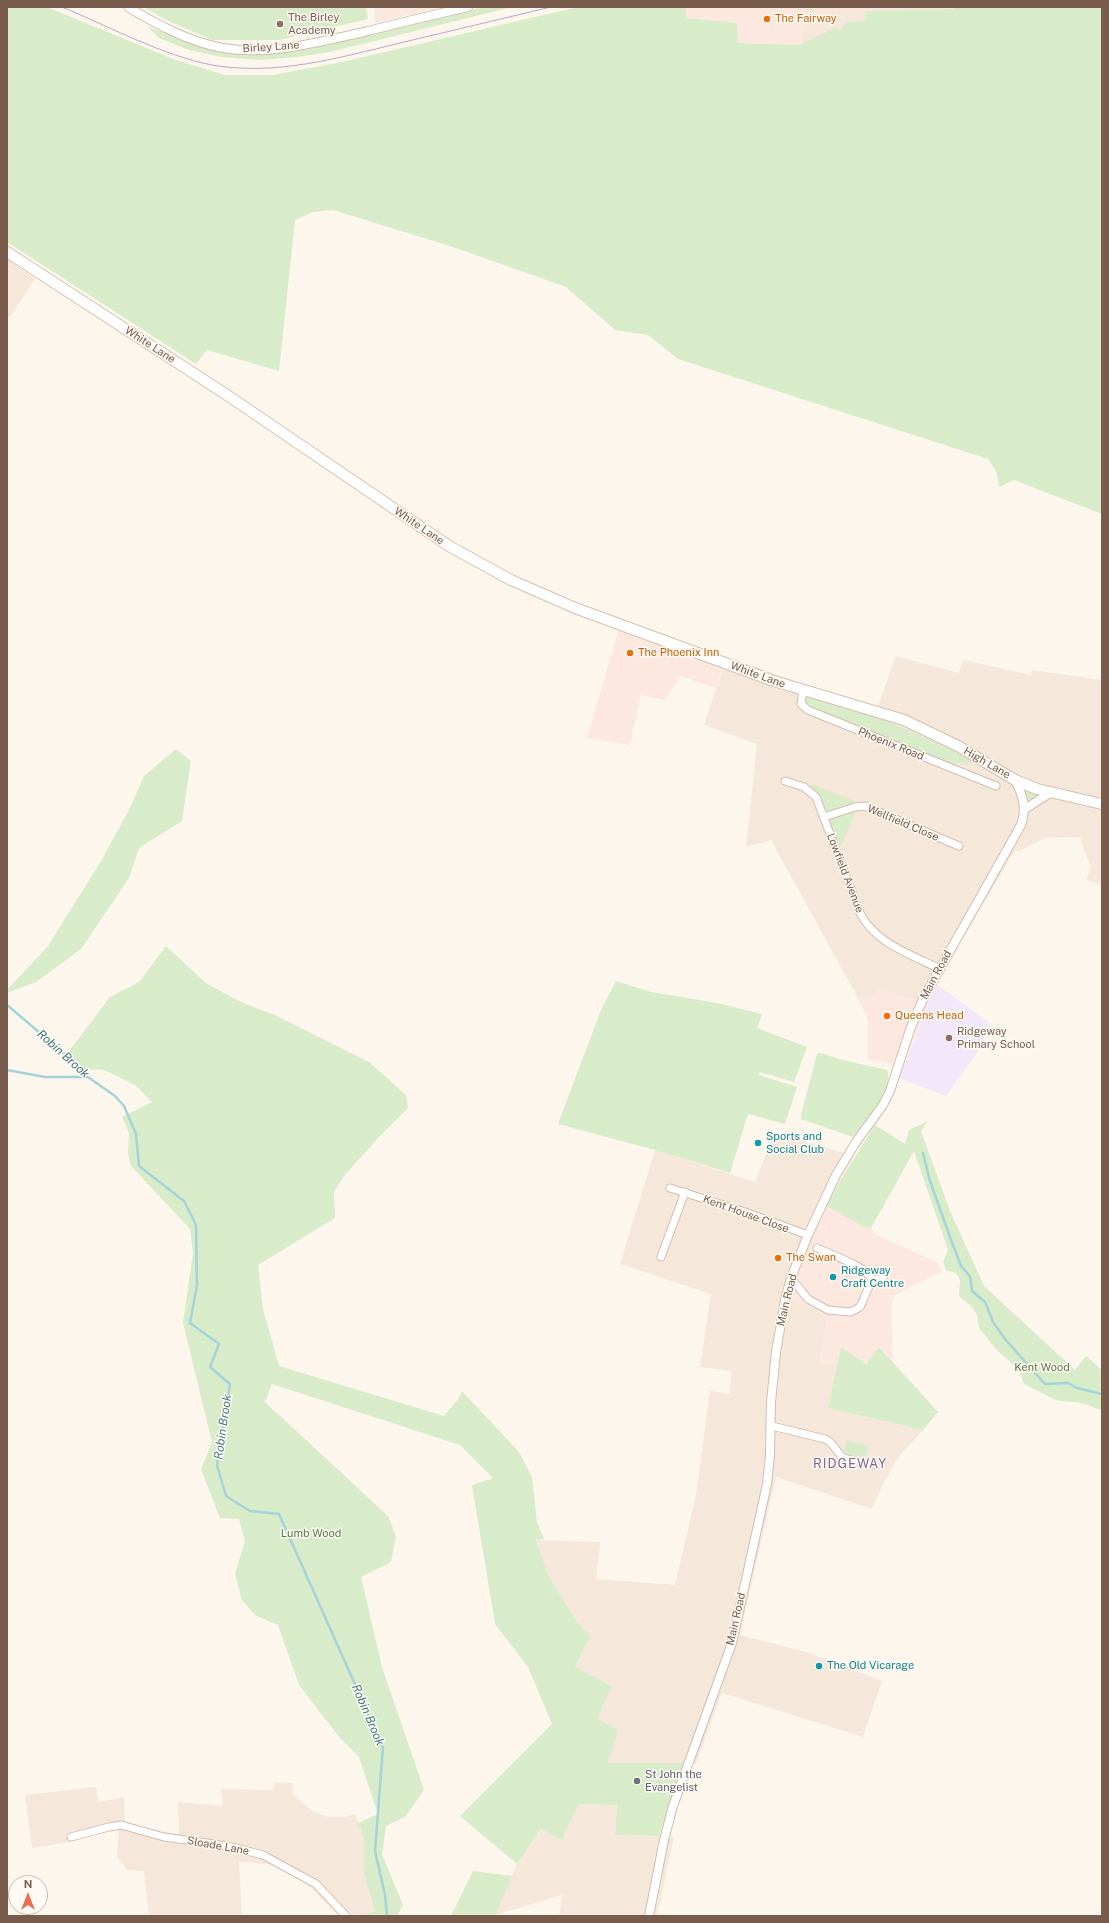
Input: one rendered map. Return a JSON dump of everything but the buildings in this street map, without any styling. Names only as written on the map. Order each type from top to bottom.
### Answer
[{"type":"main road","name":"White Lane","points":[[7,252],[230,397],[449,546],[511,580],[575,608],[774,682],[876,710]]},
{"type":"main road","name":"High Lane","points":[[876,710],[904,720],[958,746],[1015,780],[1050,793],[1102,804]]},
{"type":"street","name":"Birley Lane","points":[[128,7],[156,22],[196,40],[215,46],[239,49],[307,44],[468,7]]},
{"type":"street","name":"Phoenix Road","points":[[802,690],[801,704],[808,710],[996,786]]},
{"type":"street","points":[[1015,780],[1023,797],[1025,809],[1050,793]]},
{"type":"street","name":"Lowfield Avenue","points":[[785,781],[804,787],[811,791],[820,804],[860,913],[869,929],[888,942],[940,968]]},
{"type":"street","name":"Wellfield Close","points":[[824,817],[855,807],[865,806],[959,846]]},
{"type":"street","name":"Main Road","points":[[649,1916],[664,1840],[678,1790],[732,1644],[767,1484],[772,1426],[771,1402],[776,1352],[785,1300],[791,1278],[808,1235],[836,1175],[856,1142],[883,1105],[898,1068],[911,1027],[924,997],[1020,825],[1025,809]]},
{"type":"street","name":"Kent House Close","points":[[670,1188],[808,1235]]},
{"type":"street","points":[[661,1257],[685,1192]]},
{"type":"street","points":[[791,1278],[808,1299],[828,1310],[851,1312],[860,1306],[872,1280],[870,1275],[858,1267],[817,1248]]},
{"type":"street","points":[[872,1280],[882,1278]]},
{"type":"street","points":[[772,1426],[825,1439],[830,1442],[843,1458],[872,1465]]},
{"type":"street","name":"Sloade Lane","points":[[71,1837],[122,1825],[164,1837],[228,1846],[263,1855],[316,1884],[346,1916]]},
{"type":"shaded area","points":[[374,7],[442,7],[375,23]]},
{"type":"shaded area","points":[[686,7],[806,7],[800,45],[737,43],[736,23],[686,18]]},
{"type":"shaded area","points":[[806,7],[952,7],[952,9],[866,12],[866,22],[847,22],[839,31],[800,45]]},
{"type":"shaded area","points":[[7,259],[35,279],[10,317],[7,315]]},
{"type":"shaded area","points":[[619,629],[723,667],[716,688],[681,676],[665,700],[641,695],[630,745],[587,738]]},
{"type":"shaded area","points":[[896,656],[959,673],[963,660],[1031,675],[1032,670],[1102,680],[1102,884],[1086,880],[1091,867],[1083,847],[1081,837],[1046,838],[1019,851],[1015,850],[936,984],[928,1003],[922,1001],[858,998],[771,840],[746,847],[757,744],[704,725],[727,657],[805,685],[807,696],[957,765],[958,762],[971,758],[888,721],[878,706]]},
{"type":"shaded area","name":"Ridgeway Primary School","points":[[936,984],[990,1023],[977,1053],[946,1096],[899,1078]]},
{"type":"shaded area","points":[[879,989],[928,1003],[903,1066],[868,1059],[868,1019],[858,998],[872,999]]},
{"type":"shaded area","points":[[774,1132],[854,1156],[825,1205],[812,1306],[827,1318],[820,1362],[837,1366],[828,1408],[923,1430],[897,1459],[883,1484],[872,1509],[776,1477],[740,1635],[806,1652],[882,1681],[863,1737],[722,1693],[696,1764],[608,1764],[597,1719],[575,1667],[590,1636],[578,1623],[549,1577],[536,1540],[600,1542],[596,1579],[675,1585],[696,1495],[710,1391],[730,1394],[731,1371],[700,1367],[711,1294],[620,1264],[655,1150],[755,1182]]},
{"type":"shaded area","points":[[825,1205],[864,1226],[871,1228],[876,1235],[937,1262],[941,1272],[895,1295],[891,1306],[893,1362],[880,1347],[866,1364],[841,1347],[837,1366],[820,1362],[827,1318],[812,1306],[790,1300]]},
{"type":"shaded area","points":[[274,1782],[293,1783],[293,1794],[312,1811],[328,1817],[344,1817],[355,1814],[364,1839],[364,1873],[375,1911],[361,1916],[339,1916],[304,1881],[269,1864],[239,1862],[242,1916],[149,1916],[144,1871],[127,1870],[117,1857],[119,1829],[88,1834],[75,1841],[32,1848],[25,1795],[96,1787],[99,1802],[124,1797],[125,1821],[144,1829],[179,1834],[178,1802],[223,1806],[221,1789],[274,1790]]},
{"type":"shaded area","points":[[579,1804],[617,1805],[615,1835],[674,1837],[657,1916],[559,1916],[562,1895],[495,1915],[517,1864],[542,1829],[562,1840]]},
{"type":"green space","points":[[7,7],[47,7],[173,59],[225,75],[273,75],[342,62],[578,7],[686,7],[686,18],[737,23],[738,43],[800,45],[835,28],[839,31],[847,22],[865,21],[866,11],[952,9],[955,7],[1102,7],[1102,514],[1014,480],[999,487],[997,473],[988,459],[678,359],[648,335],[615,330],[566,287],[453,247],[333,210],[313,212],[295,220],[279,371],[207,350],[196,364],[7,242]]},
{"type":"green space","name":"The Birley Academy","points":[[144,7],[366,7],[368,19],[279,40],[212,40],[164,19]]},
{"type":"green space","points":[[483,7],[512,7],[330,52],[298,57],[259,60],[222,57],[189,50],[159,38],[148,27],[195,44],[295,50],[363,37]]},
{"type":"green space","points":[[807,696],[888,721],[972,758],[968,765],[958,762],[956,765],[809,707],[803,699]]},
{"type":"green space","points":[[176,749],[191,761],[182,821],[139,848],[129,878],[81,949],[36,982],[7,993],[7,990],[48,946],[101,861],[130,808],[144,776]]},
{"type":"green space","points":[[810,783],[859,803],[840,848],[816,793]]},
{"type":"green space","points":[[1025,788],[1039,794],[1029,801]]},
{"type":"green space","name":"Lumb Wood","points":[[166,946],[207,984],[243,1003],[277,1016],[369,1062],[406,1095],[408,1108],[379,1137],[344,1176],[334,1192],[335,1218],[258,1265],[263,1309],[279,1366],[444,1416],[459,1398],[462,1391],[519,1452],[532,1477],[537,1522],[544,1539],[536,1540],[549,1577],[578,1623],[590,1636],[575,1667],[611,1686],[597,1719],[618,1730],[608,1763],[683,1763],[659,1836],[615,1835],[617,1805],[579,1804],[562,1840],[541,1829],[517,1864],[460,1816],[552,1724],[528,1667],[495,1624],[472,1485],[493,1478],[460,1445],[272,1384],[265,1402],[388,1516],[396,1536],[391,1562],[361,1577],[382,1667],[424,1790],[405,1817],[386,1826],[382,1854],[403,1905],[397,1916],[361,1916],[375,1911],[364,1873],[364,1839],[358,1823],[378,1814],[359,1757],[340,1738],[299,1685],[278,1625],[255,1615],[242,1600],[235,1574],[245,1541],[239,1519],[220,1518],[201,1469],[212,1442],[183,1323],[193,1253],[190,1229],[131,1166],[128,1154],[129,1133],[122,1117],[152,1102],[135,1085],[104,1070],[83,1069],[66,1055],[110,997],[139,982]]},
{"type":"green space","points":[[616,981],[651,992],[717,1003],[762,1014],[757,1028],[807,1047],[794,1082],[760,1072],[759,1075],[797,1087],[785,1124],[748,1114],[730,1173],[655,1150],[558,1124],[601,1010]]},
{"type":"green space","points":[[820,1053],[887,1070],[887,1087],[883,1096],[878,1105],[853,1137],[801,1119],[817,1054]]},
{"type":"green space","name":"Kent Wood","points":[[928,1121],[921,1131],[950,1211],[984,1286],[1075,1370],[1086,1356],[1102,1370],[1102,1410],[1081,1403],[1055,1400],[1023,1383],[1020,1371],[995,1348],[979,1328],[977,1315],[972,1307],[959,1296],[960,1280],[956,1273],[946,1270],[943,1262],[948,1250],[914,1151],[871,1228],[864,1227],[825,1205],[875,1125],[905,1144],[909,1130]]},
{"type":"green space","points":[[841,1347],[866,1364],[879,1347],[938,1412],[923,1430],[828,1408]]},
{"type":"green space","points":[[846,1440],[868,1446],[865,1461],[844,1454]]},
{"type":"green space","points":[[473,1871],[512,1876],[495,1916],[451,1916]]},
{"type":"waterway","name":"Robin Brook","points":[[7,1005],[66,1055],[78,1070],[115,1096],[124,1106],[136,1134],[139,1166],[184,1201],[196,1225],[197,1285],[190,1323],[219,1344],[210,1367],[230,1384],[217,1465],[226,1496],[250,1511],[279,1514],[383,1747],[375,1851],[385,1895],[387,1916]]},
{"type":"waterway","points":[[7,1070],[45,1077],[87,1077]]},
{"type":"waterway","points":[[923,1153],[930,1181],[961,1266],[970,1276],[972,1291],[985,1302],[993,1322],[1005,1339],[1045,1384],[1068,1383],[1077,1388],[1102,1394]]},
{"type":"tram line","points":[[62,7],[136,40],[175,55],[212,65],[236,68],[283,67],[307,64],[551,7]]},
{"type":"place","name":"The Fairway","points":[[767,19]]},
{"type":"place","name":"The Birley Academy","points":[[280,24]]},
{"type":"place","name":"The Phoenix Inn","points":[[630,653]]},
{"type":"place","name":"Queens Head","points":[[887,1016]]},
{"type":"place","name":"Ridgeway Primary School","points":[[949,1038]]},
{"type":"place","name":"Sports and Social Club","points":[[758,1143]]},
{"type":"place","name":"The Swan","points":[[778,1258]]},
{"type":"place","name":"Ridgeway Craft Centre","points":[[833,1277]]},
{"type":"place","name":"The Old Vicarage","points":[[819,1666]]},
{"type":"place","name":"St John the Evangelist","points":[[637,1781]]},
{"type":"district","name":"RIDGEWAY","points":[[850,1464]]}]
